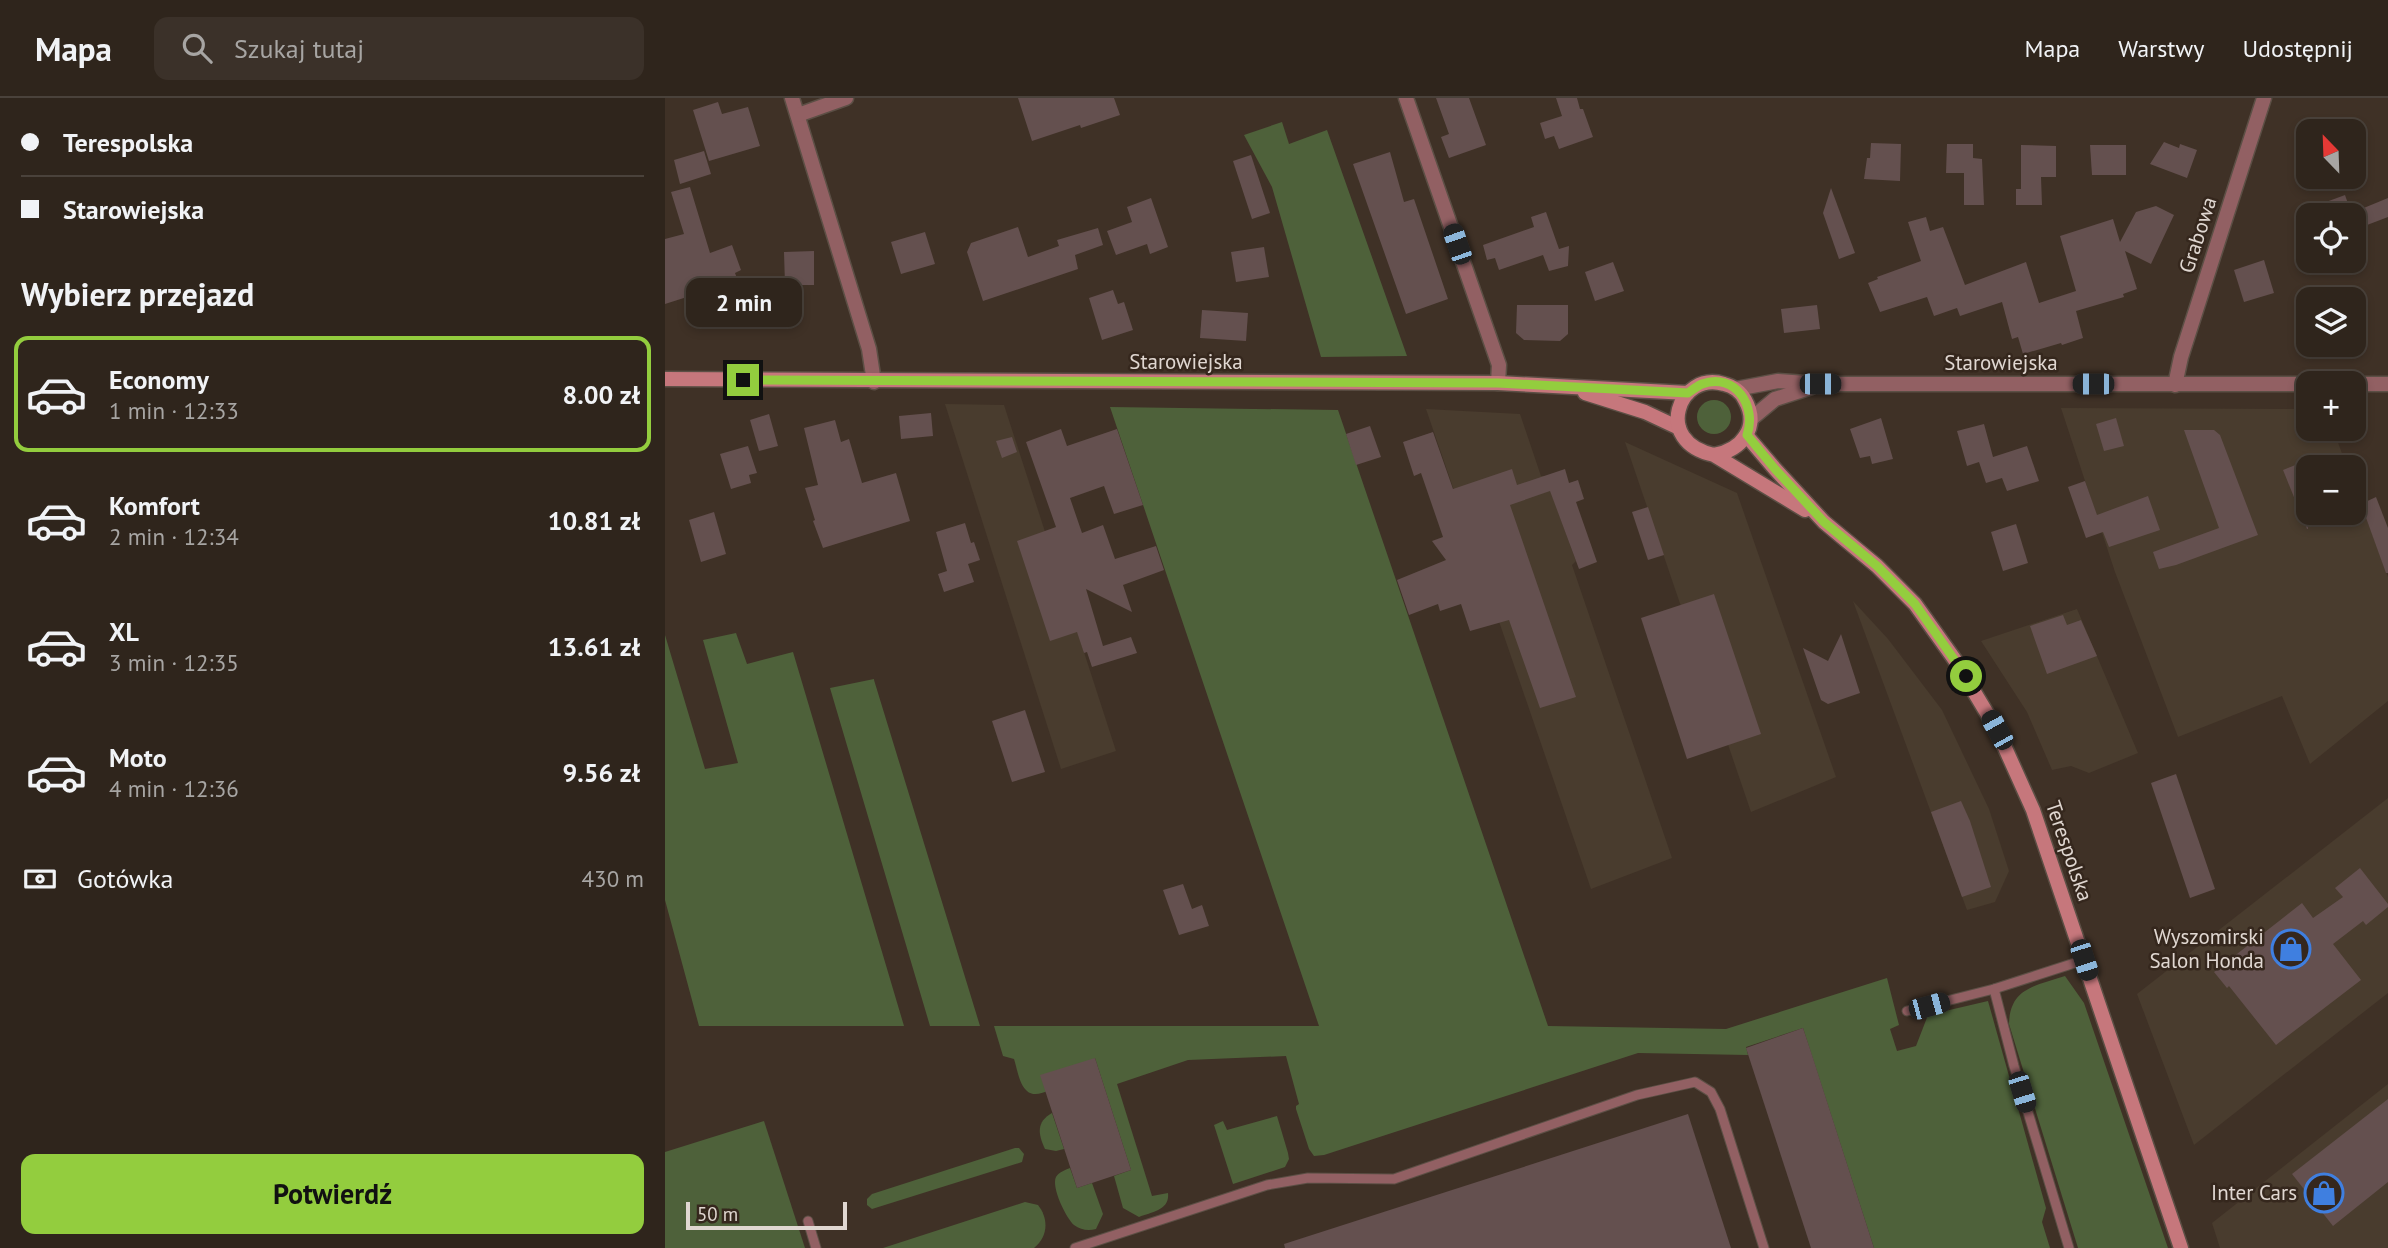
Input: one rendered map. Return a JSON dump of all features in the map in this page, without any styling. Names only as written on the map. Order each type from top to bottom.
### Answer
[{"type":"street","points":[[792,98],[869,349],[874,382]]},
{"type":"street","points":[[798,115],[846,98]]},
{"type":"street","points":[[1406,98],[1499,365],[1498,383]]},
{"type":"street","name":"Grabowa","points":[[2175,385],[2181,357],[2264,98]]},
{"type":"street","name":"Starowiejska","points":[[665,379],[1498,383],[1688,393]]},
{"type":"street","name":"Starowiejska","points":[[1735,389],[1778,381],[1820,384],[2296,384]]},
{"type":"street","points":[[1710,382],[1720,382],[1735,389],[1747,402],[1751,419],[1747,435],[1736,448],[1714,455],[1692,447],[1684,440],[1679,428],[1679,406],[1688,393],[1701,384],[1710,382]]},
{"type":"street","name":"Starowiejska","points":[[1751,419],[1775,399],[1820,384]]},
{"type":"street","points":[[2366,384],[2388,384]]},
{"type":"street","name":"Starowiejska","points":[[1567,388],[1645,412],[1679,428]]},
{"type":"street","name":"Terespolska","points":[[1747,435],[1824,522],[1877,566],[1915,604],[1976,692],[1997,730],[2033,810],[2181,1248]]},
{"type":"street","name":"Terespolska","points":[[1714,455],[1824,522]]},
{"type":"lane","points":[[1907,1012],[1993,989],[2084,960]]},
{"type":"lane","points":[[1993,989],[2069,1248]]},
{"type":"lane","points":[[1075,1248],[1267,1185],[1308,1178],[1394,1179],[1637,1095],[1695,1082],[1711,1092],[1720,1109],[1764,1248]]},
{"type":"lane","points":[[808,1222],[816,1248]]},
{"type":"shaded area","points":[[945,404],[1004,405],[1116,751],[1061,769]]},
{"type":"shaded area","points":[[2061,408],[2296,409],[2296,441],[2337,441],[2343,455],[2296,455],[2296,525],[2366,525],[2366,517],[2388,577],[2388,701],[2310,764],[2282,696],[2178,737],[2115,572]]},
{"type":"shaded area","points":[[1426,409],[1520,414],[1541,476],[1545,476],[1576,561],[1572,565],[1672,858],[1591,889]]},
{"type":"shaded area","points":[[1625,442],[1737,493],[1836,777],[1751,812]]},
{"type":"shaded area","points":[[1853,601],[1888,639],[1942,710],[1989,809],[2009,871],[1995,902],[1967,910]]},
{"type":"shaded area","points":[[2077,609],[2138,753],[2089,773],[2071,766],[2052,770],[2027,712],[1981,641]]},
{"type":"shaded area","name":"Wyszomirski Salon Honda","points":[[2388,798],[2388,993],[2194,1145],[2137,994]]},
{"type":"shaded area","points":[[2388,1084],[2388,1248],[2220,1248],[2212,1223]]},
{"type":"green space","points":[[1282,122],[1289,144],[1327,130],[1407,356],[1321,357],[1272,187],[1244,135]]},
{"type":"green space","points":[[1714,400],[1726,405],[1731,417],[1726,429],[1714,434],[1702,429],[1697,417],[1702,405]]},
{"type":"green space","points":[[1110,407],[1338,410],[1548,1026],[1726,1029],[1887,978],[1899,1025],[1890,1029],[1897,1051],[1916,1046],[1928,1015],[1988,1001],[2046,1208],[2042,1222],[2050,1248],[1874,1248],[1803,1028],[1746,1047],[1748,1055],[1638,1053],[1314,1156],[1309,1149],[1296,1109],[1299,1104],[1286,1056],[1188,1060],[1117,1084],[1152,1196],[1168,1193],[1163,1207],[1139,1217],[1123,1208],[1114,1176],[1131,1170],[1095,1058],[1051,1089],[1034,1094],[1027,1091],[1022,1084],[1014,1059],[1003,1056],[994,1026],[1319,1026]]},
{"type":"green space","points":[[736,633],[747,664],[793,652],[904,1026],[699,1026],[665,900],[665,635],[705,769],[738,763],[703,640]]},
{"type":"green space","points":[[874,679],[980,1026],[930,1026],[830,688]]},
{"type":"green space","points":[[2065,976],[2084,1003],[2168,1248],[2078,1248],[2009,1024],[2014,1002],[2020,995],[2035,986]]},
{"type":"green space","points":[[1052,1113],[1064,1149],[1056,1151],[1045,1149],[1040,1133],[1043,1120]]},
{"type":"green space","points":[[1277,1116],[1289,1159],[1285,1167],[1233,1184],[1214,1125],[1223,1121],[1227,1130]]},
{"type":"green space","points":[[764,1121],[805,1248],[665,1248],[665,1152]]},
{"type":"green space","points":[[1019,1148],[1024,1154],[1022,1162],[872,1209],[867,1205],[867,1199],[872,1194]]},
{"type":"green space","points":[[1070,1168],[1077,1188],[1092,1183],[1103,1214],[1096,1229],[1085,1230],[1074,1225],[1060,1202],[1056,1177]]},
{"type":"green space","points":[[1025,1202],[1038,1205],[1044,1216],[1044,1233],[1034,1248],[883,1248]]},
{"type":"building","points":[[1018,98],[1114,98],[1120,115],[1032,141]]},
{"type":"building","points":[[1436,98],[1469,98],[1486,145],[1449,158],[1441,137],[1449,134]]},
{"type":"building","points":[[1556,98],[1577,98],[1593,137],[1559,149],[1554,136],[1545,139],[1540,123],[1562,116]]},
{"type":"building","points":[[718,102],[722,114],[748,107],[760,146],[709,161],[693,110]]},
{"type":"building","points":[[2164,142],[2179,148],[2180,144],[2197,150],[2187,178],[2150,164]]},
{"type":"building","points":[[1871,143],[1901,144],[1900,181],[1864,179]]},
{"type":"building","points":[[1947,144],[1973,144],[1973,158],[1982,159],[1984,205],[1964,205],[1964,173],[1946,173]]},
{"type":"building","points":[[2021,145],[2056,146],[2056,177],[2041,177],[2042,205],[2016,205],[2016,189],[2021,189]]},
{"type":"building","points":[[2090,145],[2126,145],[2126,175],[2092,175]]},
{"type":"building","points":[[704,151],[711,174],[680,184],[674,160]]},
{"type":"building","points":[[1390,152],[1404,202],[1414,199],[1448,299],[1406,314],[1353,164]]},
{"type":"building","points":[[1251,155],[1270,213],[1252,219],[1233,161]]},
{"type":"building","points":[[690,187],[710,253],[732,245],[741,270],[735,273],[744,297],[718,307],[712,289],[665,304],[665,239],[684,234],[671,192]]},
{"type":"building","points":[[1831,188],[1855,253],[1839,259],[1823,213]]},
{"type":"building","points":[[2345,195],[2348,203],[2326,203]]},
{"type":"building","points":[[1151,198],[1168,247],[1150,254],[1147,244],[1116,255],[1107,231],[1132,222],[1127,207]]},
{"type":"building","points":[[2388,198],[2388,217],[2366,225],[2366,207]]},
{"type":"building","points":[[2156,206],[2174,215],[2151,264],[2125,251],[2137,289],[2123,294],[2124,297],[2076,311],[2083,338],[2062,345],[2061,343],[2023,354],[2018,337],[2012,339],[2002,302],[1960,316],[1957,308],[1934,316],[1927,297],[1880,312],[1868,283],[1921,261],[1908,222],[1926,217],[1930,231],[1943,227],[1965,285],[2026,262],[2039,303],[2076,291],[2060,236],[2113,219],[2120,242],[2136,212]]},
{"type":"building","points":[[1546,212],[1559,249],[1569,246],[1568,266],[1549,271],[1543,255],[1499,270],[1495,258],[1487,260],[1483,245],[1534,227],[1531,217]]},
{"type":"building","points":[[1018,227],[1028,257],[1059,246],[1057,240],[1098,228],[1103,245],[1075,255],[1078,269],[983,301],[967,252],[971,243]]},
{"type":"building","points":[[925,232],[935,264],[901,274],[891,242]]},
{"type":"building","points":[[1264,247],[1269,277],[1236,282],[1231,252]]},
{"type":"building","points":[[814,251],[814,285],[785,285],[784,252]]},
{"type":"building","points":[[2264,260],[2274,293],[2244,302],[2234,270]]},
{"type":"building","points":[[1613,262],[1624,291],[1595,301],[1585,272]]},
{"type":"building","points":[[1113,290],[1118,304],[1124,302],[1133,330],[1102,340],[1089,298]]},
{"type":"building","points":[[1517,305],[1568,305],[1568,334],[1560,341],[1524,340],[1516,333]]},
{"type":"building","points":[[1817,305],[1820,329],[1784,333],[1781,309]]},
{"type":"building","points":[[1202,310],[1248,313],[1246,341],[1200,338]]},
{"type":"building","points":[[931,413],[933,436],[901,439],[899,416]]},
{"type":"building","points":[[769,414],[778,446],[759,451],[750,420]]},
{"type":"building","points":[[1881,418],[1893,459],[1872,464],[1870,456],[1860,458],[1850,429]]},
{"type":"building","points":[[2116,418],[2124,446],[2104,451],[2096,424]]},
{"type":"building","points":[[835,420],[841,442],[849,439],[862,483],[896,473],[910,521],[823,548],[805,488],[818,485],[804,428]]},
{"type":"building","points":[[1984,424],[1993,457],[2027,446],[2039,481],[2007,491],[2002,478],[1986,483],[1979,462],[1967,466],[1957,431]]},
{"type":"building","points":[[1370,426],[1381,457],[1356,465],[1346,434]]},
{"type":"building","points":[[1061,429],[1067,446],[1117,429],[1143,505],[1114,514],[1104,486],[1070,498],[1082,533],[1103,525],[1115,559],[1156,546],[1164,570],[1123,585],[1132,612],[1086,589],[1103,646],[1131,637],[1137,653],[1092,667],[1077,632],[1050,641],[1017,541],[1056,527],[1026,442]]},
{"type":"building","points":[[2184,430],[2214,430],[2220,435],[2258,535],[2159,569],[2153,552],[2219,528]]},
{"type":"building","points":[[1433,432],[1453,489],[1512,469],[1517,485],[1565,469],[1569,483],[1578,480],[1584,499],[1576,502],[1597,562],[1579,569],[1550,491],[1510,505],[1576,697],[1540,708],[1509,620],[1470,631],[1461,604],[1440,611],[1438,604],[1409,615],[1397,580],[1446,560],[1432,541],[1443,537],[1421,473],[1414,476],[1403,442]]},
{"type":"building","points":[[1012,437],[1017,452],[1002,458],[996,441]]},
{"type":"building","points":[[748,446],[757,473],[749,475],[751,483],[731,489],[720,454]]},
{"type":"building","points":[[2296,465],[2296,502],[2283,470]]},
{"type":"building","points":[[2085,481],[2097,515],[2148,496],[2160,530],[2109,547],[2103,532],[2086,538],[2068,487]]},
{"type":"building","points":[[2376,497],[2388,528],[2388,573],[2366,518],[2366,502]]},
{"type":"building","points":[[1648,507],[1664,555],[1648,560],[1632,512]]},
{"type":"building","points":[[714,512],[726,554],[701,562],[689,520]]},
{"type":"building","points":[[965,523],[980,560],[968,564],[974,582],[944,592],[938,574],[947,571],[936,532]]},
{"type":"building","points":[[2016,524],[2028,563],[2003,571],[1991,532]]},
{"type":"building","points":[[1714,594],[1761,734],[1687,759],[1641,618]]},
{"type":"building","points":[[2063,615],[2067,625],[2081,620],[2097,656],[2047,674],[2030,626]]},
{"type":"building","points":[[1841,634],[1860,693],[1828,704],[1821,700],[1803,648],[1828,661]]},
{"type":"building","points":[[1025,710],[1045,772],[1012,782],[992,721]]},
{"type":"building","points":[[2176,774],[2215,889],[2190,898],[2151,783]]},
{"type":"building","points":[[1961,801],[1991,887],[1962,897],[1931,812]]},
{"type":"building","points":[[2360,868],[2388,907],[2366,925],[2363,921],[2333,944],[2361,980],[2276,1045],[2229,986],[2227,988],[2214,972],[2302,903],[2313,918],[2343,897],[2335,888]]},
{"type":"building","points":[[1183,884],[1192,909],[1202,905],[1209,926],[1179,935],[1163,890]]},
{"type":"building","points":[[1803,1028],[1874,1248],[1811,1248],[1746,1048]]},
{"type":"building","points":[[1095,1058],[1131,1170],[1077,1188],[1040,1075]]},
{"type":"building","points":[[2388,1099],[2388,1182],[2333,1226],[2292,1174]]},
{"type":"building","points":[[1688,1114],[1731,1248],[1285,1248],[1284,1244]]},
{"type":"place","name":"Wyszomirski Salon Honda","points":[[2291,949]]},
{"type":"place","name":"Inter Cars","points":[[2324,1193]]},
{"type":"route","points":[[743,380],[1498,383],[1688,393],[1701,384],[1720,382],[1735,389],[1747,402],[1751,419],[1747,435],[1775,469],[1824,522],[1877,566],[1915,604],[1966,676]]}]
